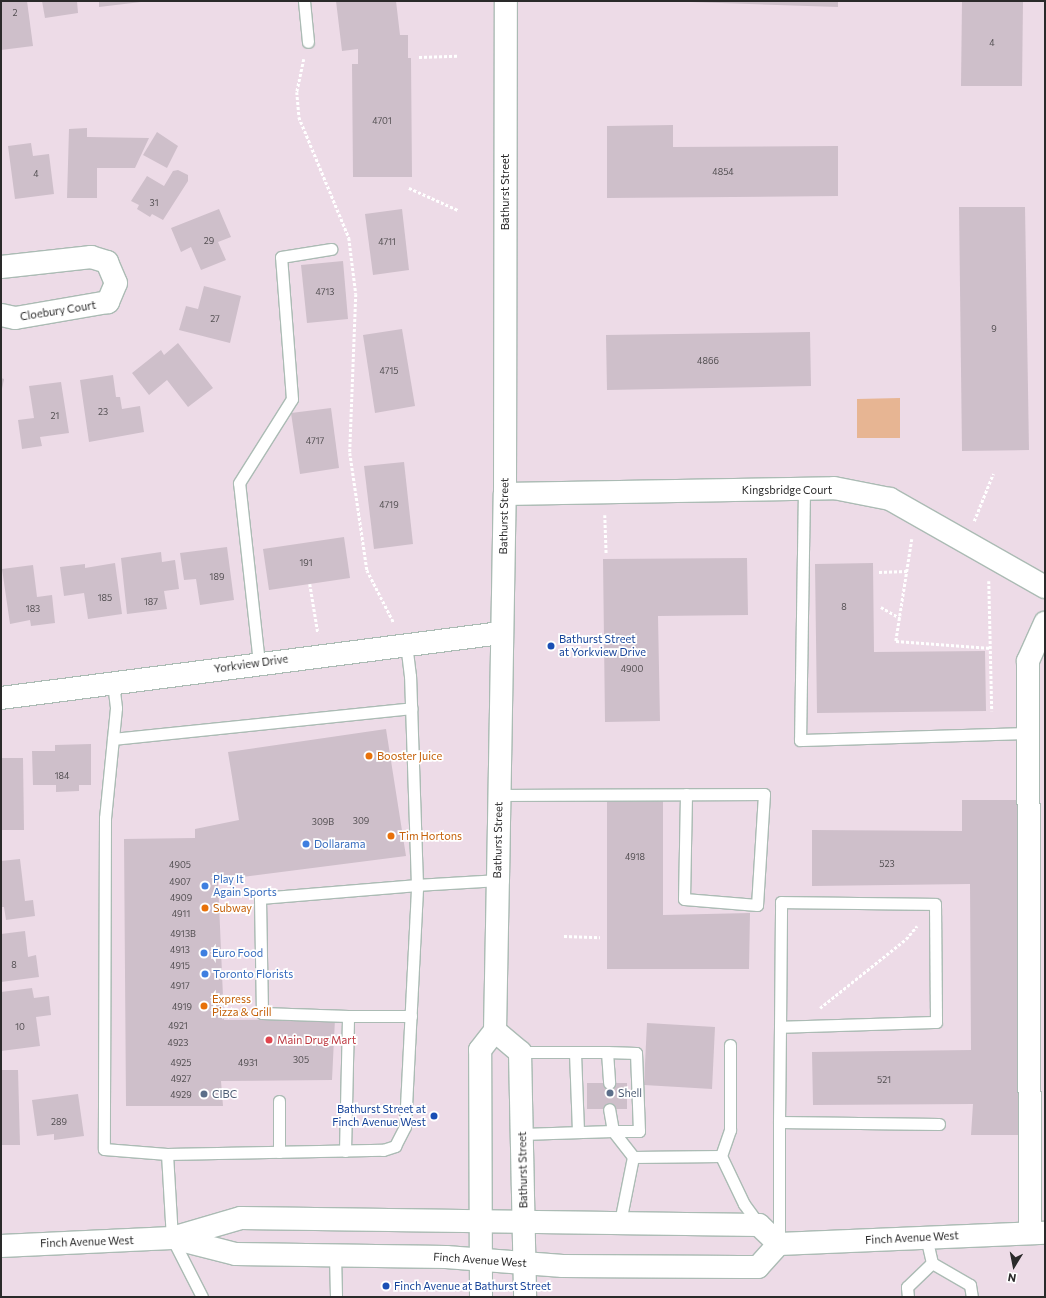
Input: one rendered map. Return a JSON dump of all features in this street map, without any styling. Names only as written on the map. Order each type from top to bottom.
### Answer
[{"type":"main road","name":"Bathurst Street","points":[[494,1031],[505,494],[506,1]]},
{"type":"main road","name":"Cloebury Court","points":[[1,267],[91,256],[107,262],[116,283],[108,302],[15,318],[1,315]]},
{"type":"main road","name":"Kingsbridge Court","points":[[505,494],[834,488],[890,499],[966,540],[1045,587]]},
{"type":"main road","points":[[1038,1233],[1028,661],[1045,623]]},
{"type":"main road","name":"Yorkview Drive","points":[[1,698],[259,663],[501,633]]},
{"type":"main road","points":[[481,1297],[480,1050],[494,1031],[520,1052]]},
{"type":"main road","name":"Bathurst Street","points":[[520,1052],[525,1297]]},
{"type":"main road","name":"Finch Avenue West","points":[[1,1246],[172,1238],[241,1218],[758,1225]]},
{"type":"main road","points":[[758,1225],[779,1244]]},
{"type":"main road","name":"Finch Avenue West","points":[[172,1238],[236,1254],[335,1255],[481,1260],[563,1266],[758,1267],[779,1244],[1038,1233]]},
{"type":"lane","points":[[304,1],[308,42]]},
{"type":"lane","points":[[259,663],[239,483],[292,399],[281,257],[331,249]]},
{"type":"lane","points":[[804,489],[800,740],[1029,733]]},
{"type":"lane","points":[[113,683],[116,708],[105,818],[104,1149],[167,1154],[383,1150],[395,1146],[401,1138],[405,1126],[417,885],[411,708],[406,645]]},
{"type":"lane","points":[[113,739],[411,708]]},
{"type":"lane","points":[[499,795],[686,794],[764,794],[757,905],[684,899],[686,794]]},
{"type":"lane","points":[[411,1016],[348,1016],[262,1013],[260,898],[498,880]]},
{"type":"lane","points":[[779,1244],[779,1122],[781,902],[936,904],[936,1022],[780,1027]]},
{"type":"lane","points":[[345,1151],[348,1016]]},
{"type":"lane","points":[[730,1045],[730,1130],[721,1156],[740,1197],[758,1225]]},
{"type":"lane","points":[[520,1052],[636,1053],[639,1131],[522,1134]]},
{"type":"lane","points":[[607,1052],[609,1083]]},
{"type":"lane","points":[[575,1053],[578,1132]]},
{"type":"lane","points":[[279,1101],[279,1152]]},
{"type":"lane","points":[[609,1109],[613,1131],[633,1158],[620,1222]]},
{"type":"lane","points":[[779,1122],[939,1124]]},
{"type":"lane","points":[[167,1154],[172,1238],[202,1297]]},
{"type":"lane","points":[[633,1158],[721,1156]]},
{"type":"lane","points":[[926,1237],[932,1263],[970,1285],[972,1297]]},
{"type":"lane","points":[[335,1255],[336,1297]]},
{"type":"lane","points":[[908,1297],[907,1287],[932,1263]]},
{"type":"path","points":[[308,42],[297,92],[300,117],[350,238],[356,294],[350,453],[367,570],[406,645]]},
{"type":"path","points":[[419,57],[457,56]]},
{"type":"path","points":[[409,188],[458,210]]},
{"type":"path","points":[[966,540],[993,474]]},
{"type":"path","points":[[603,493],[606,553]]},
{"type":"path","points":[[916,513],[896,641],[991,648]]},
{"type":"path","points":[[989,554],[992,711]]},
{"type":"path","points":[[879,572],[907,571]]},
{"type":"path","points":[[310,584],[322,655]]},
{"type":"path","points":[[881,607],[900,618]]},
{"type":"path","points":[[796,1027],[906,939],[936,904]]},
{"type":"path","points":[[564,936],[600,937]]},
{"type":"shaded area","points":[[900,398],[900,438],[857,438],[857,399]]},
{"type":"building","points":[[1,1],[27,1],[33,46],[1,50]]},
{"type":"building","points":[[42,1],[77,1],[78,13],[45,18]]},
{"type":"building","points":[[99,1],[141,1],[141,2],[99,7]]},
{"type":"building","points":[[336,1],[396,1],[400,35],[408,35],[408,58],[411,58],[412,177],[353,177],[352,64],[358,64],[358,49],[342,51]]},
{"type":"building","points":[[661,1],[838,1],[838,7]]},
{"type":"building","points":[[962,1],[1023,1],[1022,86],[961,86]]},
{"type":"building","points":[[673,125],[673,147],[838,146],[838,196],[607,198],[607,126]]},
{"type":"building","points":[[87,128],[87,137],[149,138],[135,168],[97,168],[97,198],[67,198],[69,129]]},
{"type":"building","points":[[157,132],[178,146],[167,168],[143,155]]},
{"type":"building","points":[[31,143],[33,156],[49,154],[54,194],[15,199],[8,146]]},
{"type":"building","points":[[178,170],[188,175],[188,181],[163,220],[152,214],[150,217],[137,209],[139,205],[131,201],[147,176],[164,186],[173,171]]},
{"type":"building","points":[[959,207],[1025,207],[1029,450],[962,451]]},
{"type":"building","points":[[219,209],[231,237],[218,242],[226,260],[201,270],[191,247],[181,252],[171,228]]},
{"type":"building","points":[[402,209],[409,270],[373,275],[365,214]]},
{"type":"building","points":[[343,261],[348,319],[307,323],[301,265]]},
{"type":"building","points":[[204,286],[241,296],[230,343],[179,330],[186,306],[198,309]]},
{"type":"building","points":[[402,329],[415,406],[375,413],[363,335]]},
{"type":"building","points":[[810,332],[811,386],[607,390],[606,335]]},
{"type":"building","points":[[178,343],[213,388],[188,407],[167,380],[149,395],[132,373],[161,350],[164,355]]},
{"type":"building","points":[[113,375],[116,397],[120,397],[122,409],[140,406],[144,432],[89,442],[80,380]]},
{"type":"building","points":[[1,378],[4,379],[2,389],[1,389]]},
{"type":"building","points":[[61,382],[69,433],[40,437],[42,446],[22,449],[18,420],[34,418],[29,386]]},
{"type":"building","points":[[331,408],[339,468],[300,474],[291,413]]},
{"type":"building","points":[[404,462],[413,544],[374,549],[364,466]]},
{"type":"building","points":[[344,537],[350,578],[269,590],[263,549]]},
{"type":"building","points":[[227,547],[234,600],[200,605],[196,579],[184,580],[180,553]]},
{"type":"building","points":[[161,552],[162,562],[175,560],[179,589],[164,591],[167,609],[127,614],[121,558]]},
{"type":"building","points":[[747,558],[748,615],[658,616],[660,721],[605,722],[603,559]]},
{"type":"building","points":[[115,563],[122,614],[88,619],[84,593],[64,596],[60,567],[85,564],[85,568]]},
{"type":"building","points":[[873,563],[874,652],[985,651],[986,711],[817,713],[815,564]]},
{"type":"building","points":[[33,565],[37,597],[52,595],[55,623],[31,626],[30,620],[10,624],[2,569]]},
{"type":"building","points":[[386,729],[406,856],[218,880],[224,1020],[335,1019],[332,1080],[221,1081],[223,1106],[126,1106],[124,839],[195,838],[195,829],[239,820],[228,752]]},
{"type":"building","points":[[91,744],[91,785],[79,785],[79,791],[56,792],[56,785],[33,785],[32,751],[55,751],[55,745]]},
{"type":"building","points":[[1,758],[23,758],[24,830],[1,830]]},
{"type":"building","points":[[962,800],[1019,800],[1018,1135],[971,1135],[973,1104],[813,1105],[812,1052],[971,1050],[970,884],[812,886],[812,830],[962,831]]},
{"type":"building","points":[[607,801],[663,801],[663,915],[750,913],[749,969],[607,969]]},
{"type":"building","points":[[20,859],[25,901],[33,900],[35,916],[6,920],[4,907],[1,907],[1,861]]},
{"type":"building","points":[[25,931],[28,957],[36,955],[39,977],[1,982],[1,934]]},
{"type":"building","points":[[32,988],[34,998],[49,996],[51,1015],[36,1017],[40,1046],[1,1051],[1,992]]},
{"type":"building","points":[[647,1023],[715,1027],[712,1089],[644,1085]]},
{"type":"building","points":[[1,1070],[18,1070],[20,1145],[1,1145]]},
{"type":"building","points":[[587,1083],[627,1083],[627,1109],[587,1109]]},
{"type":"building","points":[[78,1094],[84,1136],[54,1140],[54,1134],[37,1136],[32,1100]]},
{"type":"place","name":"Bathurst Street at Yorkview Drive","points":[[551,646]]},
{"type":"place","name":"Booster Juice","points":[[369,756]]},
{"type":"place","name":"Tim Hortons","points":[[391,836]]},
{"type":"place","name":"Dollarama","points":[[306,844]]},
{"type":"place","name":"Play It Again Sports","points":[[205,886]]},
{"type":"place","name":"Subway","points":[[205,908]]},
{"type":"place","name":"Euro Food","points":[[204,953]]},
{"type":"place","name":"Toronto Florists","points":[[205,974]]},
{"type":"place","name":"Express Pizza & Grill","points":[[204,1006]]},
{"type":"place","name":"Main Drug Mart","points":[[269,1040]]},
{"type":"place","name":"Shell","points":[[610,1093]]},
{"type":"place","name":"CIBC","points":[[204,1094]]},
{"type":"place","name":"Bathurst Street at Finch Avenue West","points":[[434,1116]]},
{"type":"place","name":"Finch Avenue at Bathurst Street","points":[[386,1286]]}]
